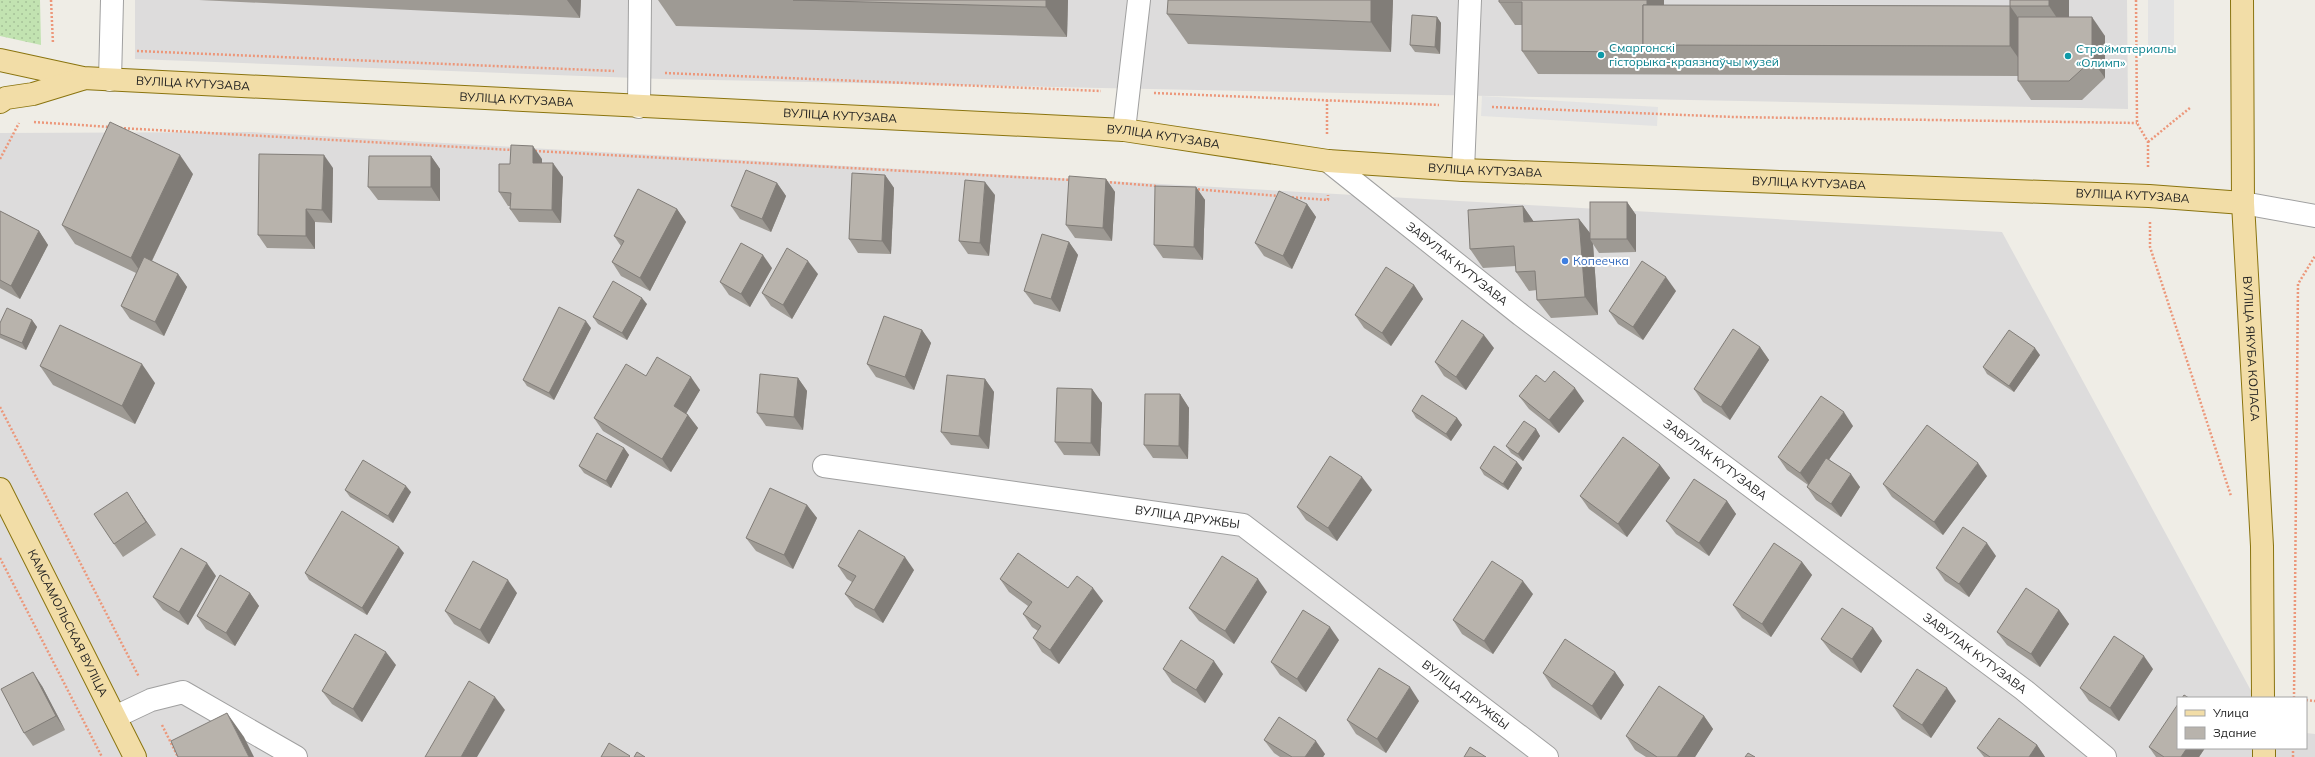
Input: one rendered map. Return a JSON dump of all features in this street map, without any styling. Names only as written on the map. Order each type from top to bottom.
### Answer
[{"type":"main road","name":"ВУЛІЦА ЯКУБА КОЛАСА","points":[[2242,0],[2243,203],[2262,546],[2263,697]]},
{"type":"main road","name":"ВУЛІЦА КУТУЗАВА","points":[[0,60],[83,78],[110,80],[1124,130],[1328,161],[1463,170],[2149,196],[2243,203]]},
{"type":"main road","name":"ВУЛІЦА КУТУЗАВА","points":[[0,102],[6,98],[33,94],[83,78]]},
{"type":"main road","name":"КАМСАМОЛЬСКАЯ ВУЛІЦА","points":[[0,489],[135,757]]},
{"type":"street","points":[[110,80],[112,0]]},
{"type":"street","points":[[639,107],[640,0]]},
{"type":"street","points":[[1124,130],[1139,0]]},
{"type":"street","points":[[1463,170],[1470,0]]},
{"type":"street","name":"ЗАВУЛАК КУТУЗАВА","points":[[1328,161],[1522,315],[2024,690],[2105,757]]},
{"type":"street","points":[[2243,203],[2315,216]]},
{"type":"street","name":"ВУЛІЦА ДРУЖБЫ","points":[[824,466],[1243,525],[1547,757]]},
{"type":"street","points":[[115,717],[151,700],[183,692],[296,757]]},
{"type":"path","points":[[51,0],[53,49]]},
{"type":"path","points":[[2136,0],[2138,123],[2148,142],[2150,247],[2232,499]]},
{"type":"path","points":[[110,50],[1733,117],[2138,123]]},
{"type":"path","points":[[1188,189],[1328,200],[1327,100]]},
{"type":"path","points":[[2148,142],[2191,107]]},
{"type":"path","points":[[28,122],[513,150]]},
{"type":"path","points":[[529,151],[1079,180]]},
{"type":"path","points":[[1103,182],[1165,187]]},
{"type":"path","points":[[2294,697],[2298,284],[2315,256]]},
{"type":"path","points":[[0,406],[151,700],[178,757]]},
{"type":"path","points":[[0,558],[102,757]]},
{"type":"shaded area","points":[[135,0],[2127,0],[2128,109],[663,79],[135,59]]},
{"type":"shaded area","points":[[2148,0],[2174,0],[2174,50],[2148,50]]},
{"type":"shaded area","points":[[1482,96],[1658,107],[1657,126],[1481,116]]},
{"type":"shaded area","points":[[251,132],[2002,232],[2254,697],[2177,697],[2177,749],[2307,749],[2307,733],[2315,734],[2315,757],[0,757],[0,133]]},
{"type":"green space","points":[[0,0],[40,0],[41,45],[0,36]]},
{"type":"building","points":[[793,0],[1046,0],[1046,7]]},
{"type":"building","points":[[1168,0],[1371,0],[1371,22],[1167,14]]},
{"type":"building","points":[[1499,0],[1647,0],[1647,5],[1643,5],[1643,45],[1647,52],[1522,51],[1522,2],[1499,2]]},
{"type":"building","points":[[2010,0],[2049,0],[2049,6],[2010,6]]},
{"type":"building","points":[[1643,5],[2010,6],[2010,46],[1643,45]]},
{"type":"building","points":[[1412,15],[1437,17],[1435,47],[1410,45]]},
{"type":"building","points":[[2018,17],[2092,17],[2092,60],[2069,81],[2018,81]]},
{"type":"building","points":[[110,122],[180,155],[131,258],[62,225]]},
{"type":"building","points":[[511,145],[533,146],[533,163],[553,163],[552,210],[510,209],[511,193],[499,192],[499,164],[510,164]]},
{"type":"building","points":[[259,154],[324,155],[322,210],[306,209],[306,236],[258,235]]},
{"type":"building","points":[[369,156],[431,156],[431,187],[368,187]]},
{"type":"building","points":[[746,170],[777,183],[762,219],[731,206]]},
{"type":"building","points":[[852,173],[885,175],[882,241],[849,239]]},
{"type":"building","points":[[1069,176],[1106,179],[1103,228],[1066,225]]},
{"type":"building","points":[[965,180],[985,182],[980,243],[959,241]]},
{"type":"building","points":[[1155,186],[1196,187],[1194,247],[1154,245]]},
{"type":"building","points":[[638,189],[677,209],[640,278],[612,262],[624,241],[614,236]]},
{"type":"building","points":[[1279,191],[1307,204],[1283,256],[1255,243]]},
{"type":"building","points":[[1590,202],[1627,202],[1627,239],[1590,239]]},
{"type":"building","points":[[1523,206],[1524,222],[1579,219],[1585,297],[1537,300],[1535,271],[1516,272],[1514,246],[1470,249],[1468,210]]},
{"type":"building","points":[[0,211],[39,231],[11,286],[0,280]]},
{"type":"building","points":[[1042,234],[1069,242],[1051,299],[1024,291]]},
{"type":"building","points":[[741,243],[763,255],[741,294],[720,282]]},
{"type":"building","points":[[787,248],[808,261],[783,305],[762,293]]},
{"type":"building","points":[[144,257],[178,274],[155,322],[121,306]]},
{"type":"building","points":[[1642,261],[1666,277],[1633,327],[1609,311]]},
{"type":"building","points":[[1386,267],[1414,285],[1382,333],[1355,315]]},
{"type":"building","points":[[613,281],[642,298],[622,333],[593,317]]},
{"type":"building","points":[[559,307],[586,321],[549,393],[523,380]]},
{"type":"building","points":[[7,308],[32,320],[22,343],[0,334],[0,323]]},
{"type":"building","points":[[884,316],[922,330],[905,377],[867,364]]},
{"type":"building","points":[[1462,320],[1484,335],[1456,377],[1435,362]]},
{"type":"building","points":[[60,325],[142,364],[122,406],[40,366]]},
{"type":"building","points":[[1733,329],[1760,347],[1721,407],[1694,389]]},
{"type":"building","points":[[2009,330],[2035,348],[2009,386],[1983,367]]},
{"type":"building","points":[[657,357],[691,377],[674,406],[688,415],[662,459],[594,418],[626,364],[646,376]]},
{"type":"building","points":[[1554,371],[1575,388],[1549,420],[1519,396],[1536,375],[1545,382]]},
{"type":"building","points":[[760,374],[798,378],[794,417],[757,413]]},
{"type":"building","points":[[947,375],[985,379],[979,436],[941,432]]},
{"type":"building","points":[[1057,388],[1092,389],[1091,443],[1055,442]]},
{"type":"building","points":[[1145,394],[1180,394],[1179,446],[1144,445]]},
{"type":"building","points":[[1422,395],[1457,418],[1446,434],[1412,411]]},
{"type":"building","points":[[1821,396],[1844,412],[1800,473],[1778,457]]},
{"type":"building","points":[[1524,421],[1536,429],[1518,454],[1506,446]]},
{"type":"building","points":[[1927,425],[1978,463],[1934,522],[1883,484]]},
{"type":"building","points":[[597,433],[624,448],[606,481],[579,466]]},
{"type":"building","points":[[1623,437],[1660,465],[1618,524],[1580,496]]},
{"type":"building","points":[[1494,446],[1517,462],[1503,484],[1480,468]]},
{"type":"building","points":[[1330,456],[1362,477],[1328,528],[1297,507]]},
{"type":"building","points":[[1826,458],[1851,474],[1831,504],[1807,487]]},
{"type":"building","points":[[363,460],[406,486],[388,516],[345,490]]},
{"type":"building","points":[[1694,479],[1727,501],[1699,543],[1666,521]]},
{"type":"building","points":[[770,488],[807,505],[784,555],[746,538]]},
{"type":"building","points":[[127,492],[146,522],[114,544],[94,514]]},
{"type":"building","points":[[342,511],[399,547],[362,608],[305,573]]},
{"type":"building","points":[[1963,527],[1987,543],[1959,584],[1936,568]]},
{"type":"building","points":[[859,530],[905,557],[874,610],[845,594],[856,576],[838,566]]},
{"type":"building","points":[[1774,543],[1802,562],[1762,624],[1733,605]]},
{"type":"building","points":[[181,548],[207,563],[179,612],[153,597]]},
{"type":"building","points":[[1018,553],[1068,588],[1077,576],[1093,588],[1050,650],[1033,638],[1041,626],[1023,614],[1032,602],[1000,579]]},
{"type":"building","points":[[1222,556],[1258,579],[1225,631],[1189,608]]},
{"type":"building","points":[[473,561],[508,580],[480,630],[445,611]]},
{"type":"building","points":[[1492,561],[1523,581],[1484,641],[1453,620]]},
{"type":"building","points":[[220,575],[250,593],[226,633],[197,616]]},
{"type":"building","points":[[2026,588],[2059,610],[2031,654],[1997,632]]},
{"type":"building","points":[[1842,608],[1873,628],[1852,659],[1821,639]]},
{"type":"building","points":[[1303,610],[1330,627],[1297,679],[1271,662]]},
{"type":"building","points":[[355,634],[386,652],[353,709],[322,691]]},
{"type":"building","points":[[2114,636],[2144,656],[2110,708],[2080,688]]},
{"type":"building","points":[[1565,639],[1615,672],[1592,706],[1543,673]]},
{"type":"building","points":[[1181,640],[1214,661],[1196,690],[1163,669]]},
{"type":"building","points":[[1379,668],[1410,687],[1377,739],[1347,720]]},
{"type":"building","points":[[1917,669],[1947,688],[1922,725],[1893,706]]},
{"type":"building","points":[[33,672],[56,716],[24,733],[1,689]]},
{"type":"building","points":[[469,681],[495,697],[461,757],[425,757]]},
{"type":"building","points":[[1659,686],[1704,716],[1677,757],[1657,757],[1626,736]]},
{"type":"building","points":[[2177,705],[2177,749],[2186,749],[2181,757],[2164,757],[2149,747]]},
{"type":"building","points":[[227,713],[249,757],[178,757],[171,741]]},
{"type":"building","points":[[1279,717],[1316,741],[1305,757],[1292,757],[1264,740]]},
{"type":"building","points":[[1999,718],[2037,745],[2029,757],[1990,757],[1977,748]]},
{"type":"building","points":[[609,743],[630,756],[601,757]]},
{"type":"building","points":[[1470,747],[1486,757],[1464,757]]},
{"type":"building","points":[[637,752],[645,757],[634,757]]},
{"type":"building","points":[[1748,753],[1755,757],[1745,757]]},
{"type":"place","name":"Смаргонскі гісторыка-краязнаўчы музей","points":[[1601,55]]},
{"type":"place","name":"Стройматериалы «Олимп»","points":[[2068,56]]},
{"type":"place","name":"Копеечка","points":[[1565,261]]}]
